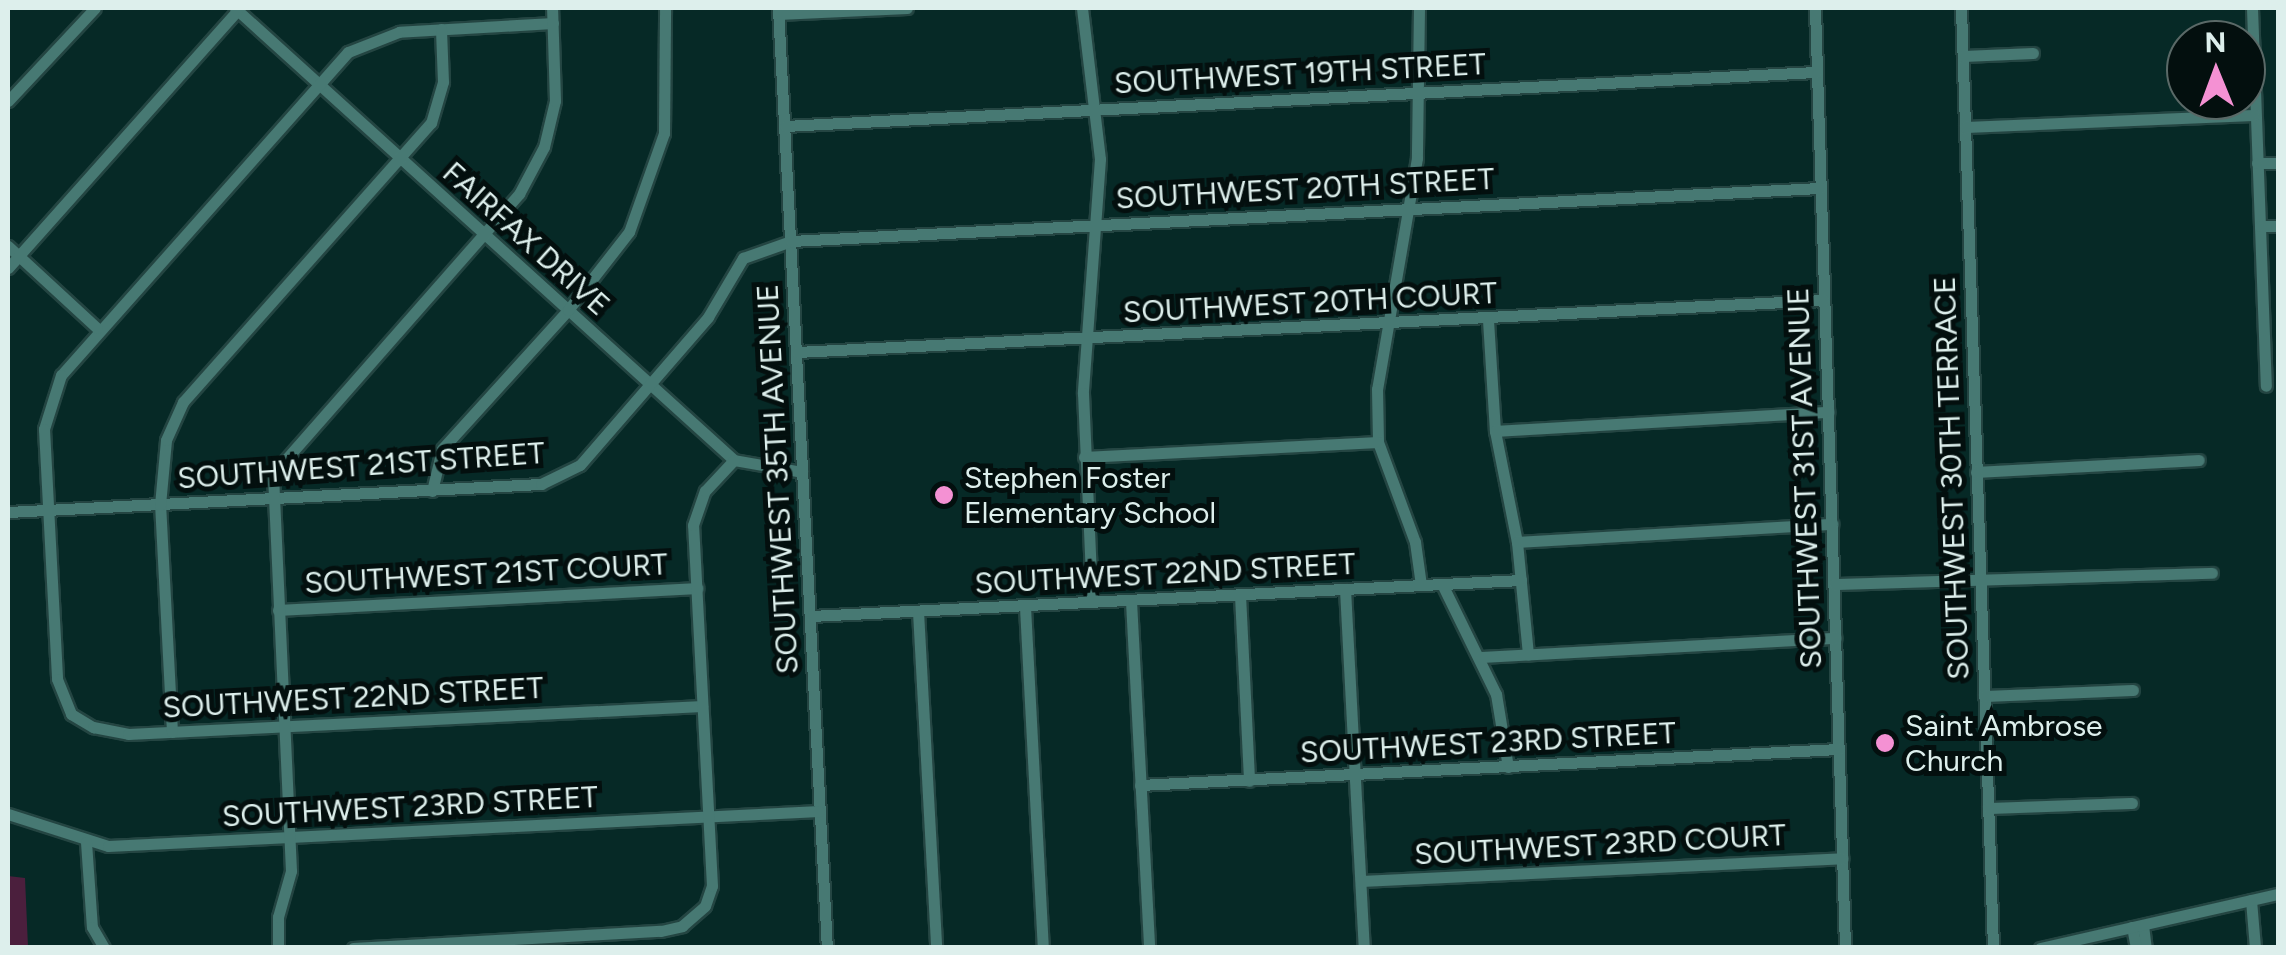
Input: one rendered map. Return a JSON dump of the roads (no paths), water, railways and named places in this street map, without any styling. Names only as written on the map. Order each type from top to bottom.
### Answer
[{"type":"street","points":[[8,101],[94,8]]},
{"type":"street","points":[[278,948],[290,838],[273,474],[519,194],[544,148],[555,101],[552,8]]},
{"type":"street","points":[[432,490],[442,449],[568,310],[628,232],[650,184],[669,79],[664,8]]},
{"type":"street","points":[[778,11],[907,8]]},
{"type":"street","points":[[1082,8],[1097,110],[1098,224],[1087,339],[1084,457],[1092,602]]},
{"type":"street","points":[[1418,8],[1421,92],[1409,209],[1384,324],[1378,442],[1415,542],[1421,585]]},
{"type":"street","name":"SOUTHWEST 31ST AVENUE","points":[[1815,8],[1845,948]]},
{"type":"street","name":"SOUTHWEST 30TH TERRACE","points":[[1961,8],[1992,948]]},
{"type":"street","points":[[8,268],[235,10]]},
{"type":"street","name":"FAIRFAX DRIVE","points":[[235,10],[734,460]]},
{"type":"street","name":"SOUTHWEST 35TH AVENUE","points":[[778,11],[828,948]]},
{"type":"street","points":[[46,510],[48,402],[97,328],[348,52],[372,38],[441,29],[553,23]]},
{"type":"street","points":[[172,732],[160,504],[166,440],[183,402],[402,162],[440,104],[441,29]]},
{"type":"street","points":[[1963,56],[2033,53]]},
{"type":"street","name":"SOUTHWEST 19TH STREET","points":[[785,126],[1817,72]]},
{"type":"street","points":[[1966,127],[2166,119]]},
{"type":"street","points":[[2254,120],[2266,386]]},
{"type":"street","points":[[2256,164],[2278,163]]},
{"type":"street","name":"SOUTHWEST 20TH STREET","points":[[791,240],[1821,188]]},
{"type":"street","points":[[2260,226],[2278,226]]},
{"type":"street","name":"SOUTHWEST 21ST STREET","points":[[8,512],[542,484],[563,476],[650,386],[708,317],[744,258],[791,240]]},
{"type":"street","points":[[8,246],[97,328]]},
{"type":"street","name":"SOUTHWEST 20TH COURT","points":[[798,352],[1824,300]]},
{"type":"street","points":[[1488,320],[1495,431],[1517,542],[1528,654]]},
{"type":"street","points":[[2264,346],[2278,345]]},
{"type":"street","points":[[1495,431],[1828,412]]},
{"type":"street","points":[[1084,457],[1378,442]]},
{"type":"street","points":[[354,948],[662,931],[694,918],[712,886],[695,508],[734,460],[802,472]]},
{"type":"street","points":[[1976,472],[2199,460]]},
{"type":"street","name":"SOUTHWEST 22ND STREET","points":[[46,510],[57,680],[70,714],[93,728],[128,734],[702,706]]},
{"type":"street","points":[[1517,542],[1832,524]]},
{"type":"street","points":[[1834,584],[2212,574]]},
{"type":"street","name":"SOUTHWEST 22ND STREET","points":[[810,616],[1521,580]]},
{"type":"street","points":[[1442,584],[1482,657],[1502,718],[1508,767]]},
{"type":"street","name":"SOUTHWEST 21ST COURT","points":[[278,610],[697,588]]},
{"type":"street","points":[[1345,590],[1364,948]]},
{"type":"street","points":[[1240,595],[1249,781]]},
{"type":"street","points":[[1131,601],[1149,948]]},
{"type":"street","points":[[1025,607],[1042,948]]},
{"type":"street","points":[[918,611],[936,948]]},
{"type":"street","points":[[1482,657],[1835,638]]},
{"type":"street","points":[[1984,696],[2134,690]]},
{"type":"street","name":"SOUTHWEST 23RD STREET","points":[[1140,785],[1839,749]]},
{"type":"street","points":[[1988,808],[2132,803]]},
{"type":"street","name":"SOUTHWEST 23RD STREET","points":[[8,814],[86,842],[290,838],[819,811]]},
{"type":"street","points":[[86,842],[92,927],[104,948]]},
{"type":"street","name":"SOUTHWEST 23RD COURT","points":[[1361,881],[1842,858]]},
{"type":"street","points":[[2040,948],[2278,894]]},
{"type":"street","points":[[2251,900],[2254,948]]},
{"type":"street","points":[[2136,948],[2137,926]]},
{"type":"street","points":[[2137,926],[2146,948]]},
{"type":"place","name":"Stephen Foster Elementary School","points":[[944,495]]},
{"type":"place","name":"Saint Ambrose Church","points":[[1885,743]]}]
